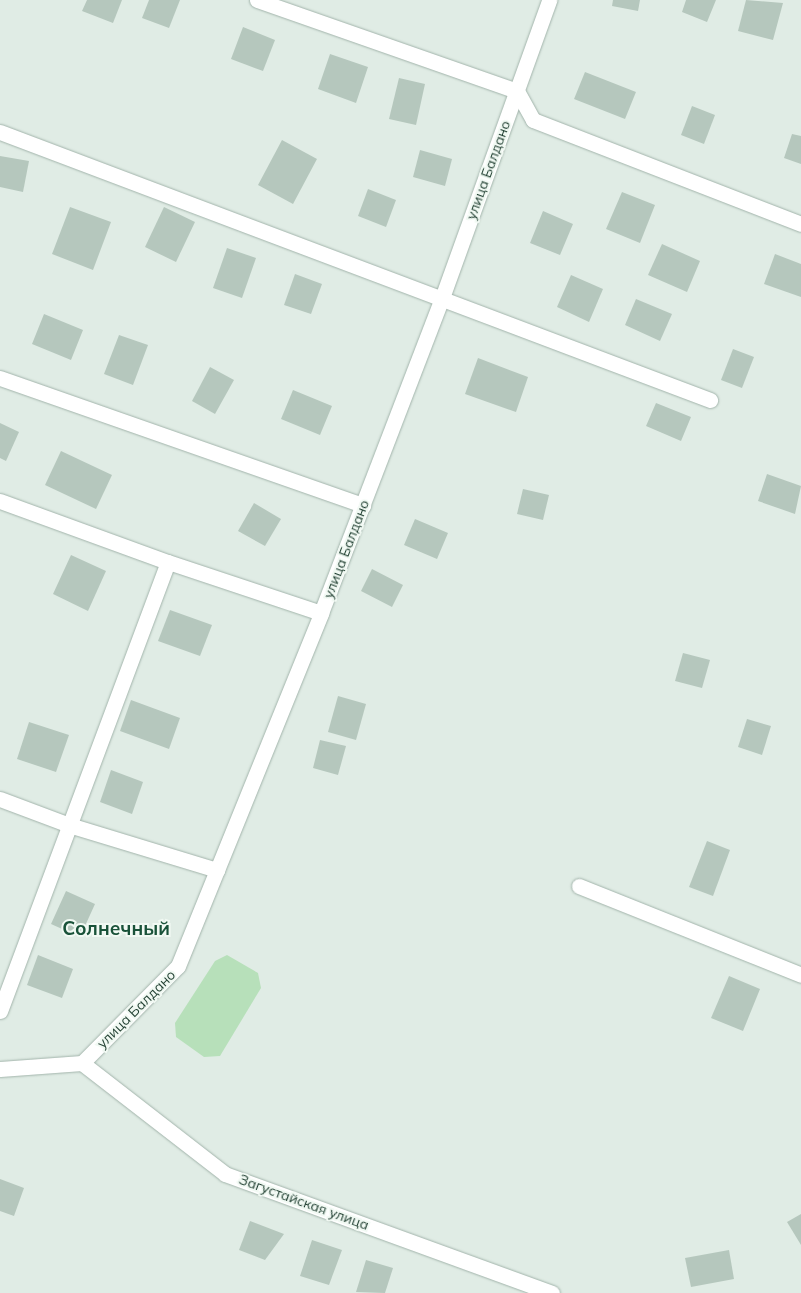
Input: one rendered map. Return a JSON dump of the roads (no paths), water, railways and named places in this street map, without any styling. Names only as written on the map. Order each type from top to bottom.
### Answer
[{"type":"street","points":[[257,0],[517,91],[533,120],[801,224]]},
{"type":"street","name":"улица Балдано","points":[[82,1063],[178,966],[321,614],[442,298],[549,0]]},
{"type":"street","points":[[0,132],[710,400]]},
{"type":"street","points":[[0,378],[363,504]]},
{"type":"street","points":[[0,501],[168,562],[321,614]]},
{"type":"street","points":[[0,1011],[168,562]]},
{"type":"street","points":[[0,799],[69,825],[217,870]]},
{"type":"street","points":[[579,886],[801,975]]},
{"type":"street","points":[[0,1069],[82,1063]]},
{"type":"street","name":"Загустайская улица","points":[[82,1063],[226,1174],[552,1293]]},
{"type":"district","name":"Солнечный","points":[[116,929]]}]
